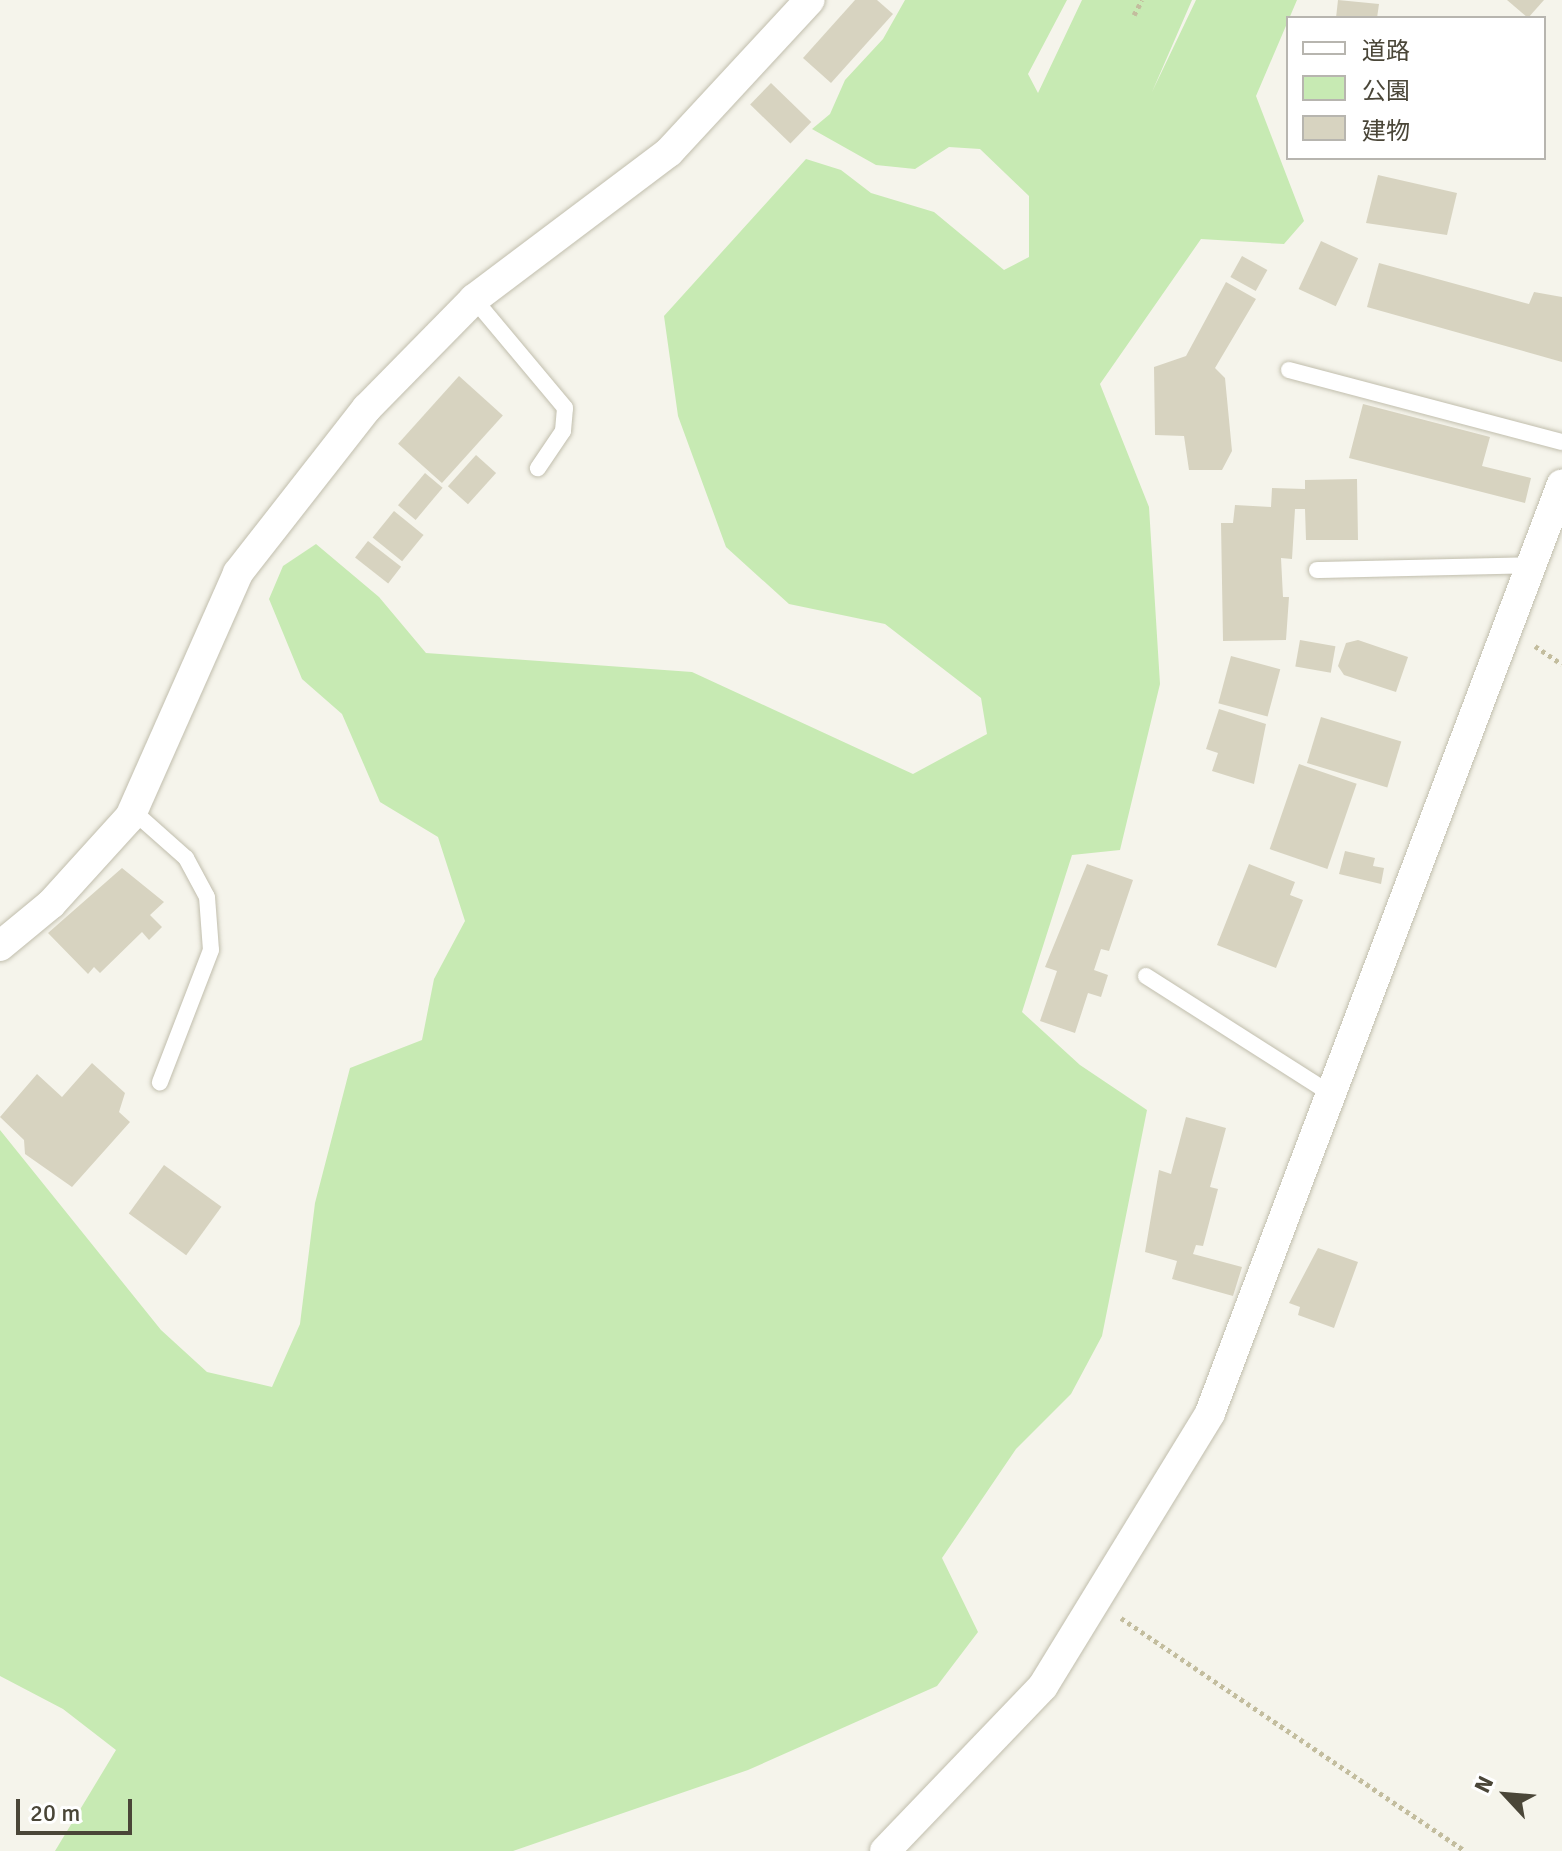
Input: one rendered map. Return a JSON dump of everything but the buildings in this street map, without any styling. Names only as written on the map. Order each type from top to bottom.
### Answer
[{"type":"street","points":[[0,946],[86,869],[133,811],[238,573],[367,408],[474,299],[669,152],[810,0]]},
{"type":"street","points":[[885,1851],[1000,1738],[1043,1686],[1210,1413],[1562,484]]},
{"type":"lane","points":[[474,299],[565,408],[563,431],[538,468]]},
{"type":"lane","points":[[1289,370],[1562,442]]},
{"type":"lane","points":[[1317,570],[1533,565]]},
{"type":"lane","points":[[133,811],[186,858],[207,897],[211,950],[160,1082]]},
{"type":"lane","points":[[1146,976],[1330,1093]]},
{"type":"path","points":[[1134,15],[1142,0]]},
{"type":"path","points":[[1094,1600],[1465,1851]]},
{"type":"green space","points":[[905,0],[1067,0],[1028,74],[1038,93],[1082,0],[1192,0],[1152,92],[1196,0],[1297,0],[1290,16],[1286,16],[1286,26],[1256,96],[1304,221],[1284,244],[1201,239],[1100,384],[1149,507],[1160,684],[1120,850],[1072,855],[1022,1012],[1080,1065],[1147,1110],[1102,1336],[1071,1394],[1016,1449],[942,1558],[978,1632],[937,1686],[748,1770],[513,1851],[55,1851],[116,1750],[63,1709],[0,1676],[0,1130],[161,1330],[207,1372],[272,1387],[300,1324],[315,1203],[350,1068],[422,1040],[434,979],[465,921],[438,837],[380,802],[342,714],[302,679],[269,599],[283,566],[316,544],[379,597],[426,653],[692,672],[913,774],[987,734],[981,698],[885,624],[789,604],[726,547],[678,416],[664,316],[806,159],[841,170],[871,193],[934,212],[1004,270],[1029,257],[1029,196],[980,149],[949,147],[915,169],[876,165],[812,129],[830,114],[845,80],[883,39]]}]
